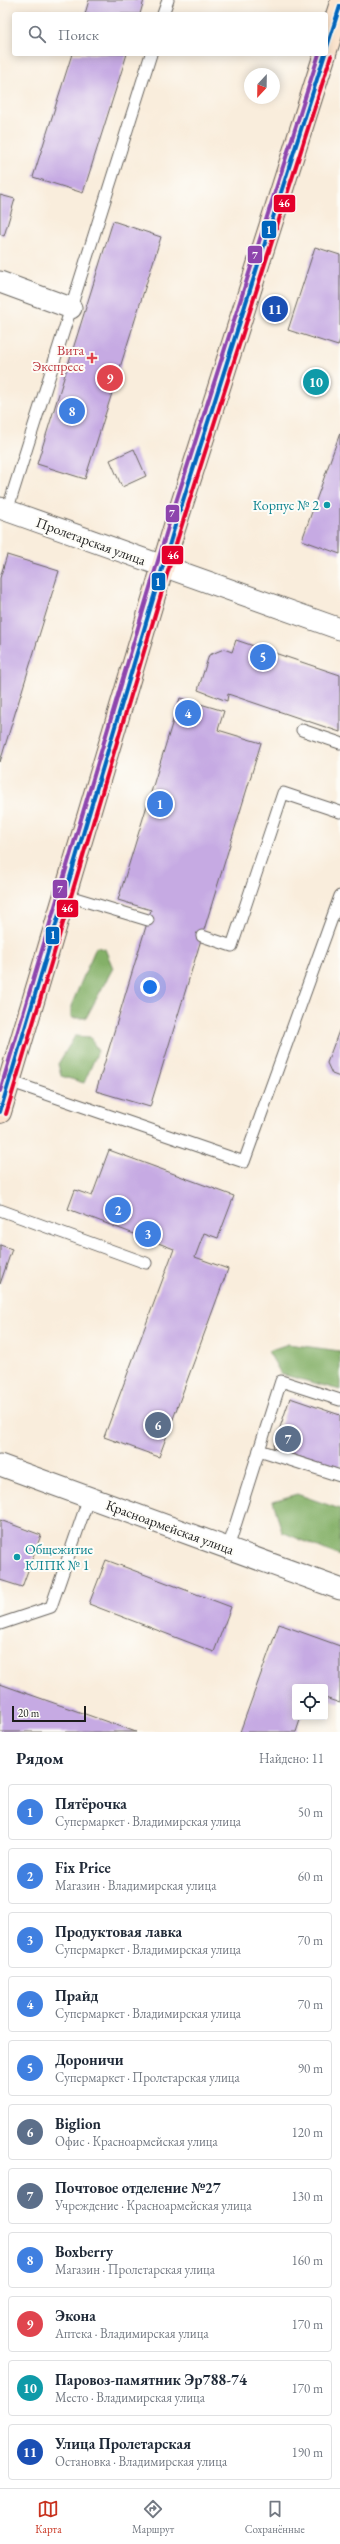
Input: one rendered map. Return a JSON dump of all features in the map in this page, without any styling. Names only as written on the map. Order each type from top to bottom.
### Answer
[{"type":"main road","points":[[328,44],[340,6]]},
{"type":"main road","points":[[0,1112],[4,1080],[65,895],[164,567],[324,56]]},
{"type":"street","points":[[0,282],[71,308]]},
{"type":"street","name":"Пролетарская улица","points":[[3,509],[340,630]]},
{"type":"street","name":"Красноармейская улица","points":[[0,1465],[340,1589]]},
{"type":"lane","points":[[164,12],[168,0]]},
{"type":"lane","points":[[3,509],[71,308],[150,56]]},
{"type":"lane","points":[[302,730],[340,743]]},
{"type":"lane","points":[[202,936],[232,946],[283,793],[340,812]]},
{"type":"lane","points":[[65,895],[148,920]]},
{"type":"lane","points":[[4,1080],[244,1162],[340,896]]},
{"type":"lane","points":[[0,1210],[146,1263]]},
{"type":"lane","points":[[228,1548],[281,1381],[340,1400]]},
{"type":"lane","points":[[259,1450],[340,1476]]},
{"type":"lane","points":[[0,1624],[51,1606],[89,1497]]},
{"type":"green space","points":[[96,947],[105,949],[113,968],[86,1018],[71,1018],[71,1006]]},
{"type":"green space","points":[[75,1036],[90,1037],[98,1051],[84,1083],[61,1076],[58,1064]]},
{"type":"green space","points":[[288,1344],[340,1351],[340,1390],[281,1374],[268,1351]]},
{"type":"green space","points":[[297,1494],[340,1509],[340,1556],[282,1532],[273,1501]]},
{"type":"building","points":[[89,0],[144,0],[141,12],[86,12]]},
{"type":"building","points":[[71,56],[126,56],[83,193],[33,177]]},
{"type":"building","points":[[0,195],[15,199],[4,236],[0,234]]},
{"type":"building","points":[[113,221],[161,237],[85,479],[37,464]]},
{"type":"building","points":[[315,247],[340,255],[340,339],[338,346],[288,330]]},
{"type":"building","name":"Корпус № 2","points":[[340,433],[340,554],[302,540]]},
{"type":"building","points":[[134,449],[146,476],[122,487],[110,460]]},
{"type":"building","points":[[7,555],[59,571],[0,762],[0,578]]},
{"type":"building","points":[[236,640],[340,675],[340,732],[228,694],[227,701],[198,690],[209,655],[224,649],[232,652]]},
{"type":"building","points":[[180,698],[224,711],[218,730],[261,743],[150,1107],[96,1091],[151,910],[118,900]]},
{"type":"building","points":[[340,1028],[340,1077],[332,1074],[327,1063]]},
{"type":"building","points":[[109,1150],[234,1196],[218,1238],[204,1233],[195,1257],[228,1269],[159,1457],[104,1437],[174,1249],[68,1209],[75,1190],[92,1196]]},
{"type":"building","points":[[0,1245],[12,1249],[0,1284]]},
{"type":"building","points":[[290,1398],[340,1415],[340,1470],[273,1448]]},
{"type":"building","name":"Общежитие КЛПК № 1","points":[[0,1520],[41,1535],[22,1587],[0,1580]]},
{"type":"building","points":[[106,1560],[231,1607],[214,1652],[89,1604]]},
{"type":"building","points":[[279,1624],[340,1646],[340,1703],[328,1699],[328,1684],[292,1684],[292,1720],[300,1720],[296,1732],[240,1732]]},
{"type":"building","points":[[0,1684],[136,1732],[0,1732]]},
{"type":"transit line","name":"1","points":[[328,44],[340,6]]},
{"type":"transit line","name":"7","points":[[0,1091],[168,527],[318,56]]},
{"type":"transit line","name":"1","points":[[0,1112],[174,529],[324,56]]},
{"type":"transit line","name":"46","points":[[6,1114],[180,531],[331,56]]},
{"type":"place","name":"Улица Пролетарская","points":[[275,309]]},
{"type":"place","name":"Вита Экспресс","points":[[92,358]]},
{"type":"place","name":"Экона","points":[[110,378]]},
{"type":"place","name":"Паровоз-памятник Эр788-74","points":[[316,382]]},
{"type":"place","name":"Boxberry","points":[[72,411]]},
{"type":"place","name":"Корпус № 2","points":[[327,505]]},
{"type":"place","name":"Дороничи","points":[[263,657]]},
{"type":"place","name":"Прайд","points":[[188,713]]},
{"type":"place","name":"Пятёрочка","points":[[160,804]]},
{"type":"place","name":"Fix Price","points":[[118,1210]]},
{"type":"place","name":"Продуктовая лавка","points":[[148,1234]]},
{"type":"place","name":"Biglion","points":[[158,1425]]},
{"type":"place","name":"Почтовое отделение №27","points":[[288,1439]]},
{"type":"place","name":"Общежитие КЛПК № 1","points":[[17,1557]]}]
